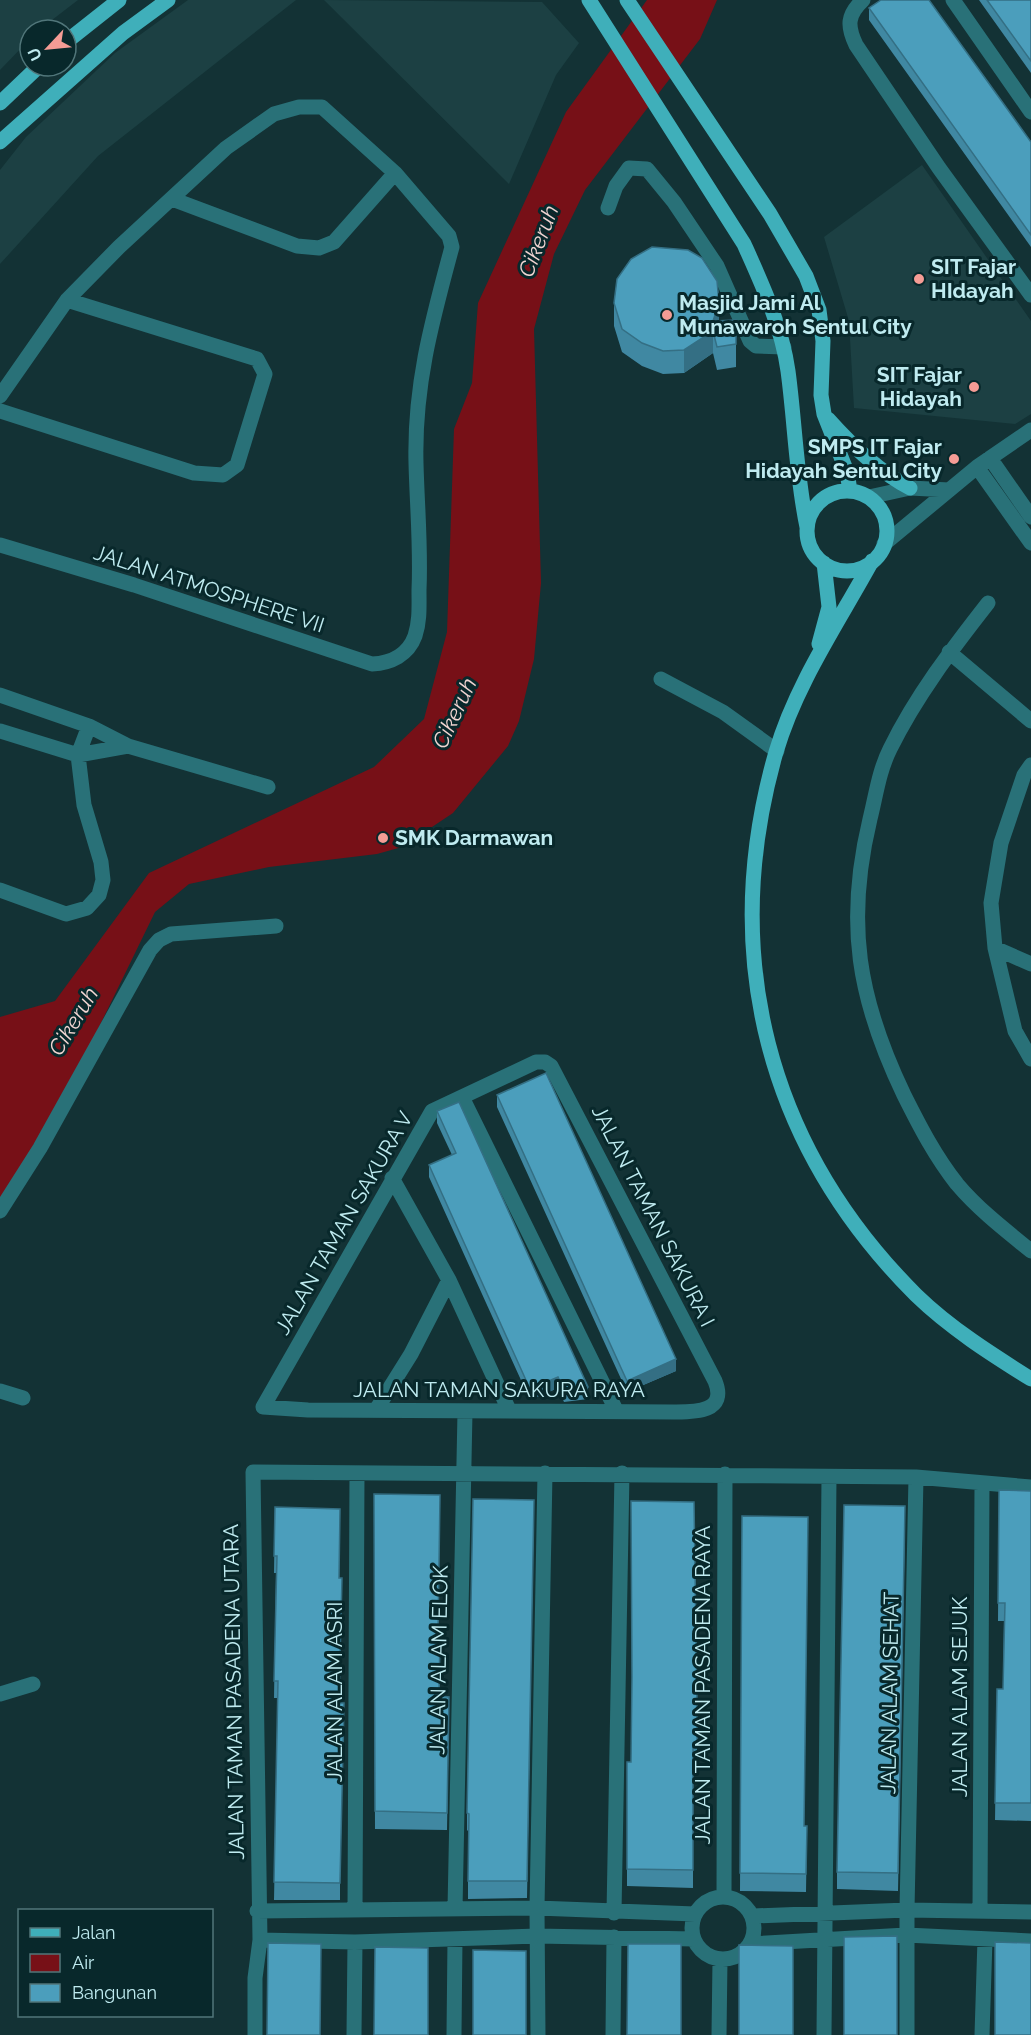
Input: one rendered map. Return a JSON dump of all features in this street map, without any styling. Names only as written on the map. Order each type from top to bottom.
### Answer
[{"type":"main road","points":[[78,32],[119,0]]},
{"type":"main road","points":[[0,142],[123,33],[168,0]]},
{"type":"main road","points":[[589,0],[606,23],[744,244],[772,309],[784,347],[800,496],[811,547],[824,563],[843,570],[864,567],[872,561]]},
{"type":"main road","points":[[630,4],[770,214],[806,276],[819,310],[823,341],[821,395],[824,414],[847,472],[850,491]]},
{"type":"main road","points":[[0,103],[26,78]]},
{"type":"main road","points":[[824,414],[854,448],[891,478],[910,488]]},
{"type":"main road","points":[[807,527],[814,507],[821,500],[840,491],[850,491],[868,497],[877,504],[886,523],[884,544],[812,667]]},
{"type":"main road","points":[[824,563],[829,607],[812,667],[777,751],[757,832],[751,922],[759,1002],[778,1082],[800,1136],[830,1191],[874,1250],[918,1297],[976,1345],[1031,1379]]},
{"type":"street","points":[[863,0],[849,18],[849,31],[856,45],[939,168],[1031,295]]},
{"type":"street","points":[[954,0],[1031,112]]},
{"type":"street","points":[[0,396],[67,300],[118,247],[226,148],[274,114],[299,107],[322,107],[395,173],[340,237],[319,248],[297,246],[172,199]]},
{"type":"street","points":[[608,208],[623,173],[629,168],[647,170],[674,202],[717,266],[750,341],[756,346],[784,347]]},
{"type":"street","name":"JALAN ATMOSPHERE VII","points":[[0,545],[135,585],[372,664],[386,663],[404,654],[414,638],[418,620],[421,550],[416,462],[418,389],[430,330],[452,247],[444,229],[395,173]]},
{"type":"street","points":[[696,265],[717,266]]},
{"type":"street","points":[[0,411],[194,473],[215,477],[231,472],[237,465],[265,374],[257,359],[67,300]]},
{"type":"street","points":[[884,544],[984,462],[1031,430]]},
{"type":"street","points":[[984,462],[1031,517]]},
{"type":"street","points":[[984,462],[1031,543]]},
{"type":"street","points":[[868,497],[910,488],[949,490]]},
{"type":"street","points":[[988,603],[949,652],[890,749],[880,773],[857,889],[859,962],[862,982],[877,1033],[929,1147],[959,1185],[998,1224],[1031,1251]]},
{"type":"street","points":[[949,652],[1031,722]]},
{"type":"street","points":[[661,679],[723,712],[777,751]]},
{"type":"street","points":[[0,695],[89,726],[128,746],[268,787]]},
{"type":"street","points":[[0,890],[66,914],[87,908],[99,895],[103,880],[101,862],[84,805],[78,755],[89,726]]},
{"type":"street","points":[[0,731],[78,755],[128,746]]},
{"type":"street","points":[[1031,765],[1024,776],[1001,843],[991,903],[995,948],[1015,1031],[1031,1059]]},
{"type":"street","points":[[0,1211],[40,1148],[150,950],[159,940],[171,934],[276,926]]},
{"type":"street","points":[[995,948],[1031,964]]},
{"type":"street","name":"JALAN TAMAN SAKURA V","points":[[263,1407],[432,1111],[536,1062],[545,1062],[551,1066]]},
{"type":"street","name":"JALAN TAMAN SAKURA I","points":[[551,1066],[717,1387]]},
{"type":"street","points":[[462,1097],[616,1410]]},
{"type":"street","points":[[392,1178],[449,1280],[509,1410]]},
{"type":"street","points":[[376,1410],[411,1354],[449,1280]]},
{"type":"street","name":"JALAN TAMAN SAKURA RAYA","points":[[263,1407],[465,1412],[616,1410],[703,1412],[716,1400],[717,1387]]},
{"type":"street","points":[[0,1391],[23,1398]]},
{"type":"street","name":"JALAN ALAM ELOK","points":[[455,1909],[465,1412]]},
{"type":"street","name":"JALAN TAMAN PASADENA UTARA","points":[[255,2035],[255,1978],[260,1940],[257,1911],[253,1472],[357,1474]]},
{"type":"street","points":[[357,1474],[464,1472],[916,1477],[1031,1488]]},
{"type":"street","points":[[538,2035],[537,1908],[545,1473]]},
{"type":"street","points":[[614,1913],[622,1473]]},
{"type":"street","name":"JALAN ALAM ASRI","points":[[355,1910],[357,1474]]},
{"type":"street","name":"JALAN TAMAN PASADENA RAYA","points":[[724,1896],[725,1474]]},
{"type":"street","points":[[824,2035],[829,1477]]},
{"type":"street","name":"JALAN ALAM SEHAT","points":[[907,2035],[906,1935],[916,1477]]},
{"type":"street","name":"JALAN ALAM SEJUK","points":[[980,1910],[982,1484]]},
{"type":"street","points":[[0,1694],[33,1684]]},
{"type":"street","points":[[724,1896],[741,1902],[753,1916],[754,1935],[751,1944],[737,1957],[720,1960],[704,1953],[694,1939],[692,1922],[695,1914],[707,1901],[724,1896]]},
{"type":"street","points":[[257,1911],[537,1908],[614,1913],[695,1914]]},
{"type":"street","points":[[753,1916],[907,1910],[1031,1912]]},
{"type":"street","points":[[751,1944],[906,1935],[1031,1941]]},
{"type":"street","points":[[260,1940],[355,1942],[537,1936],[694,1939]]},
{"type":"street","points":[[613,2035],[614,1937]]},
{"type":"street","points":[[454,2035],[455,1939]]},
{"type":"street","points":[[982,2035],[985,1939]]},
{"type":"street","points":[[354,2035],[355,1942]]},
{"type":"street","points":[[719,2035],[720,1960]]},
{"type":"shaded area","points":[[0,0],[78,0],[55,18],[18,18],[18,51],[0,70]]},
{"type":"shaded area","points":[[188,0],[296,0],[98,156],[0,264],[0,170],[26,137],[115,53]]},
{"type":"shaded area","points":[[324,0],[542,2],[579,43],[556,75],[509,184]]},
{"type":"shaded area","name":"SIT Fajar HIdayah","points":[[922,165],[1031,321],[1031,414],[1015,424],[854,408],[849,321],[824,237]]},
{"type":"water","name":"Cikeruh","points":[[647,0],[717,0],[700,39],[585,190],[554,254],[534,329],[541,583],[534,659],[519,721],[508,746],[453,813],[402,847],[377,854],[269,867],[189,884],[155,912],[40,1148],[0,1211],[0,1017],[55,1001],[149,873],[374,767],[424,719],[447,632],[454,429],[472,383],[478,303],[566,112]]},
{"type":"building","points":[[881,0],[929,0],[1031,142],[1031,235],[869,8]]},
{"type":"building","points":[[987,0],[1031,0],[1031,61]]},
{"type":"building","name":"Masjid Jami Al Munawaroh Sentul City","points":[[652,247],[688,250],[702,258],[717,281],[719,303],[713,321],[736,320],[736,344],[717,347],[713,331],[684,350],[663,351],[642,343],[622,329],[614,303],[617,279],[631,259]]},
{"type":"building","points":[[546,1073],[676,1359],[627,1381],[497,1095]]},
{"type":"building","points":[[459,1102],[588,1387],[564,1390],[558,1377],[530,1389],[429,1165],[456,1153],[437,1111]]},
{"type":"building","points":[[999,1490],[1031,1491],[1031,1803],[995,1803],[997,1689],[1003,1689],[1005,1603],[998,1603]]},
{"type":"building","points":[[374,1494],[440,1495],[439,1696],[449,1697],[447,1813],[375,1811]]},
{"type":"building","points":[[473,1499],[534,1500],[527,1881],[468,1881],[469,1814],[467,1813]]},
{"type":"building","points":[[631,1501],[694,1502],[697,1747],[693,1747],[693,1870],[627,1869],[627,1762],[631,1762],[632,1677]]},
{"type":"building","points":[[844,1505],[905,1506],[898,1873],[837,1872]]},
{"type":"building","points":[[275,1507],[340,1509],[339,1578],[342,1578],[339,1703],[344,1703],[340,1883],[274,1882],[278,1681],[274,1681],[277,1556],[274,1556]]},
{"type":"building","points":[[742,1516],[808,1517],[804,1826],[807,1826],[806,1874],[740,1873]]},
{"type":"building","points":[[897,1936],[897,2035],[844,2035],[844,1937]]},
{"type":"building","points":[[995,1942],[1031,1943],[1031,2035],[995,2035]]},
{"type":"building","points":[[268,1943],[321,1944],[320,2035],[267,2035]]},
{"type":"building","points":[[628,1944],[681,1944],[681,2035],[627,2035]]},
{"type":"building","points":[[739,1945],[793,1946],[793,2035],[739,2035]]},
{"type":"building","points":[[375,1947],[428,1948],[428,2035],[374,2035]]},
{"type":"building","points":[[473,1950],[526,1951],[526,2035],[473,2035]]},
{"type":"place","name":"SIT Fajar HIdayah","points":[[919,279]]},
{"type":"place","name":"Masjid Jami Al Munawaroh Sentul City","points":[[667,315]]},
{"type":"place","name":"SIT Fajar Hidayah","points":[[974,387]]},
{"type":"place","name":"SMPS IT Fajar Hidayah Sentul City","points":[[954,459]]},
{"type":"place","name":"SMK Darmawan","points":[[383,838]]}]
